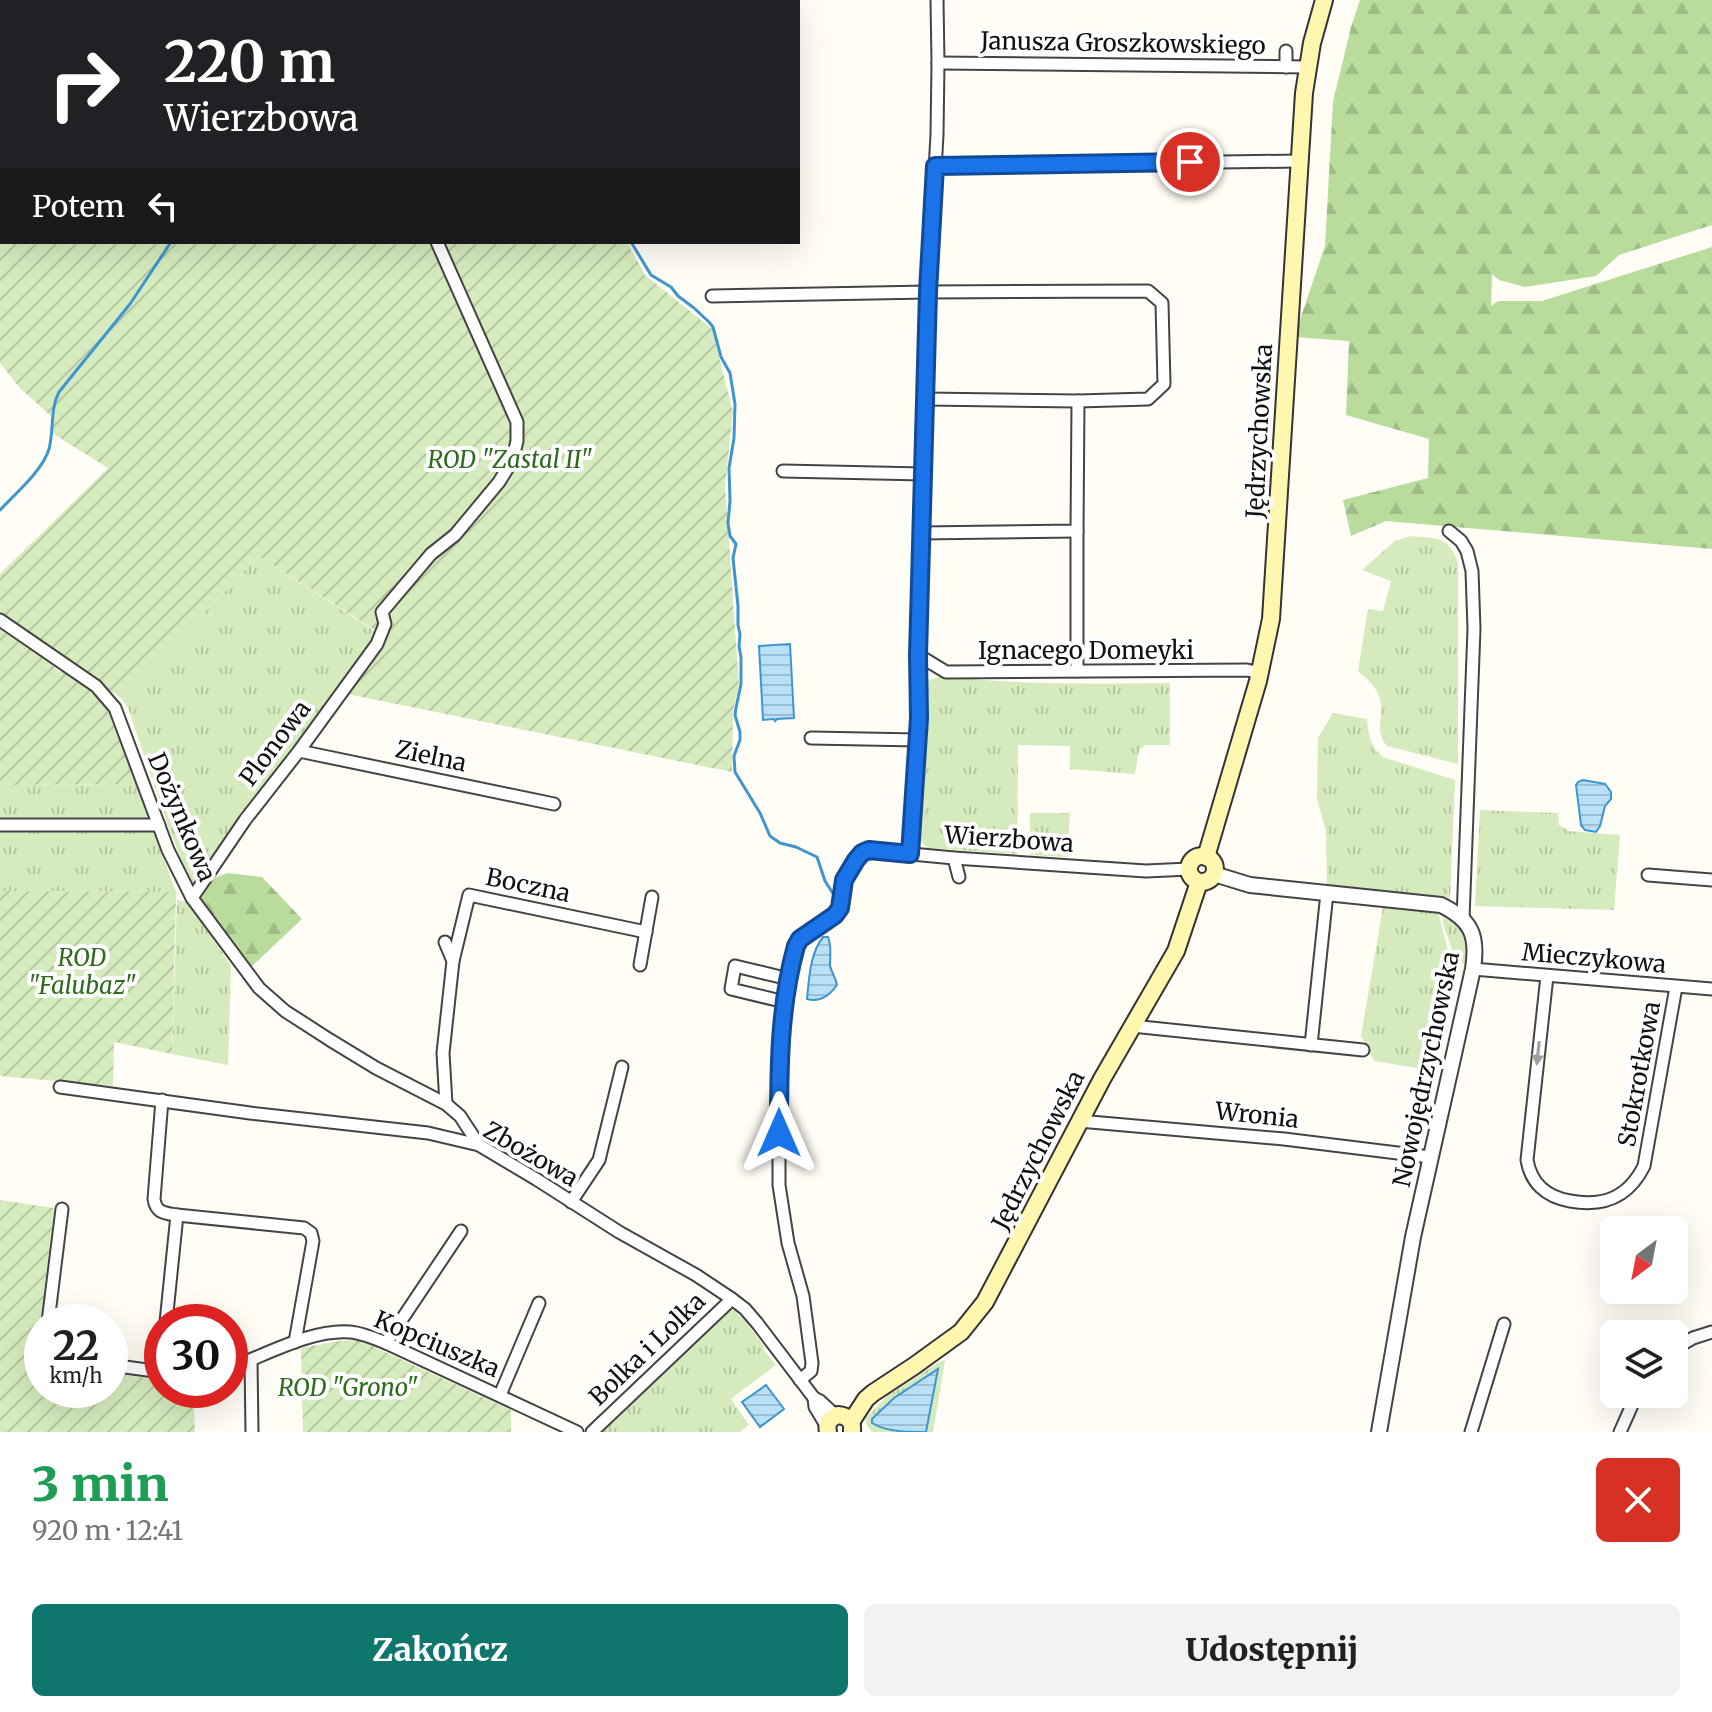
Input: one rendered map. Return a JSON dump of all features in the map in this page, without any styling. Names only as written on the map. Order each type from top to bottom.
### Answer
[{"type":"main road","name":"Jędrzychowska","points":[[843,1426],[856,1402],[866,1399],[946,1343],[978,1313],[1079,1121],[1180,942],[1201,875],[1194,860],[1206,857],[1268,637],[1307,67],[1324,0]]},
{"type":"street","points":[[910,854],[918,740],[928,292],[938,63],[937,0]]},
{"type":"street","points":[[1286,51],[1286,67]]},
{"type":"street","name":"Janusza Groszkowskiego","points":[[938,63],[1307,67]]},
{"type":"street","points":[[935,166],[1299,161]]},
{"type":"street","name":"Plonowa","points":[[192,898],[253,810],[377,644],[385,624],[382,612],[431,554],[455,535],[499,482],[512,461],[517,441],[517,422],[438,244]]},
{"type":"street","points":[[712,296],[1148,291],[1162,303],[1164,384],[1148,399],[926,399]]},
{"type":"street","points":[[1077,671],[1078,401]]},
{"type":"street","points":[[783,471],[923,474]]},
{"type":"street","points":[[921,533],[1077,531]]},
{"type":"street","name":"Nowojędrzychowska","points":[[1379,1432],[1408,1265],[1475,953],[1470,926],[1463,919],[1474,621],[1472,571],[1467,551],[1449,531]]},
{"type":"street","name":"Dożynkowa","points":[[0,620],[94,684],[115,708],[168,850],[192,898],[248,975],[272,1001],[307,1026],[376,1068],[446,1104],[460,1116],[479,1145]]},
{"type":"street","name":"Ignacego Domeyki","points":[[918,655],[946,672],[1247,670],[1260,673]]},
{"type":"street","points":[[811,738],[918,740]]},
{"type":"street","name":"Zielna","points":[[299,751],[554,804]]},
{"type":"street","points":[[0,825],[159,825]]},
{"type":"street","name":"Wierzbowa","points":[[800,1380],[811,1371],[812,1363],[803,1296],[788,1243],[779,1185],[779,1058],[785,1002],[796,946],[800,939],[835,915],[840,908],[844,880],[856,860],[869,850],[1201,875]]},
{"type":"street","points":[[954,858],[959,877]]},
{"type":"street","points":[[1201,875],[1250,885],[1441,905],[1463,919]]},
{"type":"street","points":[[1648,875],[1712,880]]},
{"type":"street","points":[[1311,1045],[1327,893]]},
{"type":"street","name":"Boczna","points":[[446,1104],[443,1053],[453,961],[469,895],[646,932]]},
{"type":"street","points":[[640,965],[652,897]]},
{"type":"street","name":"Boczna","points":[[445,942],[453,961]]},
{"type":"street","points":[[785,1002],[731,989],[735,966],[789,979]]},
{"type":"street","name":"Mieczykowa","points":[[1473,969],[1712,989]]},
{"type":"street","name":"Stokrotkowa","points":[[1547,976],[1527,1160],[1531,1175],[1546,1192],[1558,1199],[1585,1204],[1603,1202],[1620,1194],[1634,1182],[1644,1166],[1676,987]]},
{"type":"street","points":[[1132,1026],[1363,1050]]},
{"type":"street","points":[[571,1202],[599,1160],[622,1067]]},
{"type":"street","name":"Zbożowa","points":[[60,1087],[428,1133],[479,1145],[619,1232],[696,1275],[745,1309],[814,1398],[815,1407],[843,1426]]},
{"type":"street","points":[[162,1100],[154,1199],[158,1211],[309,1230],[313,1237],[295,1342]]},
{"type":"street","name":"Wronia","points":[[1079,1121],[1284,1139],[1430,1157]]},
{"type":"street","points":[[50,1304],[62,1209]]},
{"type":"street","points":[[168,1304],[177,1215]]},
{"type":"street","points":[[386,1343],[461,1231]]},
{"type":"street","name":"Bolka i Lolka","points":[[592,1432],[732,1299]]},
{"type":"street","points":[[500,1395],[539,1303]]},
{"type":"street","points":[[1471,1432],[1504,1324]]},
{"type":"street","name":"Kopciuszka","points":[[248,1361],[315,1336],[348,1332],[372,1337],[577,1432]]},
{"type":"street","points":[[1688,1341],[1712,1332]]},
{"type":"street","points":[[251,1360],[252,1432]]},
{"type":"street","points":[[1620,1432],[1631,1408]]},
{"type":"green space","points":[[1360,0],[1712,0],[1712,225],[1619,255],[1596,276],[1525,287],[1499,280],[1492,274],[1491,306],[1498,301],[1542,301],[1712,247],[1712,549],[1386,521],[1351,536],[1343,500],[1428,478],[1429,439],[1346,415],[1349,341],[1294,337],[1325,246],[1333,102]]},
{"type":"green space","name":"ROD \"Zastal II\"","points":[[0,244],[628,244],[645,275],[712,329],[733,412],[725,486],[739,685],[733,711],[732,772],[347,694],[379,633],[259,556],[121,698],[0,615],[0,574],[108,468],[52,433],[52,417],[20,388],[0,363]]},
{"type":"green space","points":[[1411,536],[1440,540],[1450,547],[1458,562],[1458,764],[1387,746],[1381,735],[1379,696],[1373,685],[1358,671],[1368,609],[1383,611],[1391,581],[1362,570],[1395,541]]},
{"type":"green space","points":[[259,556],[379,634],[192,887],[128,708],[121,698]]},
{"type":"green space","points":[[0,629],[59,672],[64,671],[86,687],[108,710],[136,784],[0,785]]},
{"type":"green space","points":[[943,676],[1085,684],[1170,683],[1170,745],[1145,745],[1139,750],[1135,774],[1070,769],[1070,746],[1018,745],[1017,854],[928,848],[920,841],[917,832],[925,681]]},
{"type":"green space","points":[[1333,713],[1367,719],[1371,740],[1383,757],[1455,780],[1450,901],[1327,889],[1326,831],[1317,799],[1318,738]]},
{"type":"green space","points":[[136,784],[176,892],[0,891],[0,785]]},
{"type":"green space","points":[[1480,810],[1558,813],[1559,825],[1569,831],[1620,835],[1614,910],[1475,906]]},
{"type":"green space","points":[[1030,813],[1070,813],[1067,857],[1030,855]]},
{"type":"green space","points":[[228,873],[262,877],[302,919],[250,968],[200,901],[214,878]]},
{"type":"green space","name":"ROD \"Falubaz\"","points":[[0,891],[176,892],[172,1054],[114,1042],[113,1086],[0,1076]]},
{"type":"green space","points":[[177,900],[188,902],[231,966],[228,1065],[172,1054]]},
{"type":"green space","points":[[1383,907],[1438,912],[1453,970],[1415,1147],[1405,1148],[1423,1069],[1374,1061],[1361,1036]]},
{"type":"green space","points":[[1443,914],[1457,924],[1464,934],[1467,947],[1465,964],[1456,962]]},
{"type":"green space","points":[[0,1200],[54,1208],[43,1304],[24,1304],[24,1408],[128,1408],[128,1375],[144,1378],[144,1408],[194,1408],[195,1432],[0,1432]]},
{"type":"green space","points":[[727,1309],[734,1310],[745,1321],[776,1365],[731,1399],[749,1425],[740,1432],[598,1432]]},
{"type":"green space","name":"ROD \"Grono\"","points":[[359,1340],[511,1410],[511,1432],[303,1432],[301,1348]]},
{"type":"green space","points":[[945,1360],[933,1432],[873,1432],[869,1429],[866,1418],[887,1396]]},
{"type":"water","points":[[790,644],[794,718],[763,720],[759,646]]},
{"type":"water","points":[[1583,780],[1605,784],[1611,792],[1611,799],[1605,806],[1596,832],[1585,830],[1581,825],[1576,785]]},
{"type":"water","points":[[823,937],[828,937],[830,965],[837,985],[824,997],[807,999],[813,958]]},
{"type":"water","points":[[938,1369],[926,1432],[890,1430],[872,1423],[872,1419],[894,1398]]},
{"type":"water","points":[[766,1385],[784,1409],[760,1427],[742,1402]]},
{"type":"waterway","points":[[0,510],[46,457],[59,392],[130,304],[170,244]]},
{"type":"waterway","points":[[632,244],[651,275],[671,287],[713,327],[721,357],[730,373],[735,404],[728,523],[730,536],[736,544],[733,558],[741,657],[741,684],[735,715],[740,740],[734,756],[735,772],[770,836],[817,857],[825,881],[834,895],[833,908]]},
{"type":"route","points":[[779,1133],[779,1058],[785,1002],[796,946],[800,939],[835,915],[840,908],[844,880],[862,853],[869,850],[910,854],[919,718],[928,292],[935,166],[1190,162]]}]
